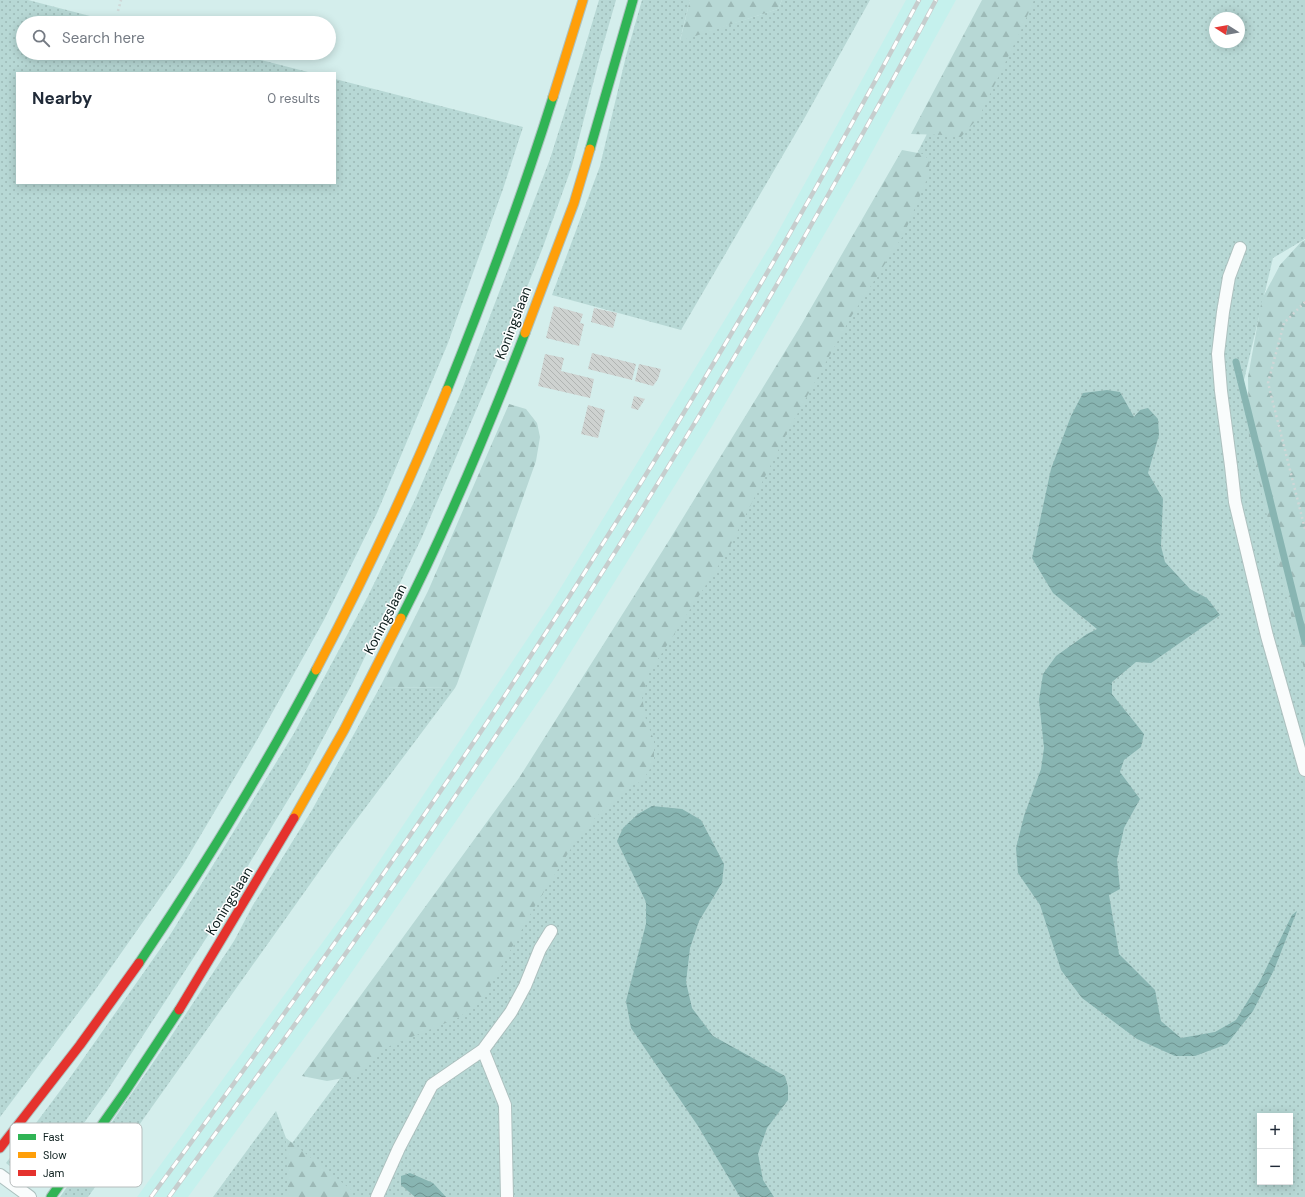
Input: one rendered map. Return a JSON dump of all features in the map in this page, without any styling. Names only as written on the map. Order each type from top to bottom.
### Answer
[{"type":"street","points":[[20,1123],[65,1065],[126,982],[191,885],[279,739],[362,581],[417,460],[468,337],[514,215],[583,0]]},
{"type":"street","name":"Koningslaan","points":[[103,1123],[170,1025],[280,844],[344,730],[445,527],[508,377],[574,203],[633,0]]},
{"type":"street","points":[[0,1148],[10,1135]]},
{"type":"street","name":"Koningslaan","points":[[51,1197],[58,1187]]},
{"type":"lane","points":[[1240,248],[1229,276],[1223,312],[1218,354],[1220,391],[1228,443],[1234,502],[1267,636],[1305,770]]},
{"type":"lane","points":[[377,1197],[398,1148],[432,1086],[483,1050],[511,1012],[525,986],[540,949],[552,931]]},
{"type":"lane","points":[[483,1050],[505,1105],[507,1197]]},
{"type":"lane","points":[[0,1175],[10,1182]]},
{"type":"lane","points":[[16,1187],[30,1197]]},
{"type":"path","points":[[118,10],[121,0]]},
{"type":"path","points":[[1305,302],[1284,323],[1268,383],[1305,529]]},
{"type":"shaded area","points":[[906,0],[956,0],[862,170],[712,426],[552,682],[338,992],[188,1197],[137,1197],[352,902],[552,602],[773,241]]},
{"type":"green space","points":[[0,0],[28,0],[90,16],[16,16],[16,60],[261,60],[308,72],[16,72],[16,184],[336,184],[336,79],[523,127],[503,189],[448,343],[377,513],[324,620],[257,740],[183,865],[93,993],[0,1117]]},
{"type":"green space","points":[[599,0],[616,0],[572,166],[543,247],[504,345],[422,537],[352,684],[305,772],[229,897],[218,920],[107,1091],[84,1123],[36,1123],[69,1079],[170,935],[293,735],[367,598],[414,502],[461,392],[550,159]]},
{"type":"green space","points":[[642,0],[690,0],[680,40],[778,9],[782,0],[870,0],[804,119],[681,330],[552,295],[600,166],[626,56]]},
{"type":"green space","points":[[690,0],[782,0],[778,9],[680,41]]},
{"type":"green space","points":[[982,0],[1034,0],[979,117],[960,138],[946,135],[911,134]]},
{"type":"green space","points":[[996,0],[1305,0],[1305,239],[1273,258],[1243,384],[1305,643],[1305,1197],[213,1197],[276,1111],[286,1138],[287,1150],[536,815],[823,336]]},
{"type":"green space","points":[[902,150],[923,154],[930,161],[927,179],[904,234],[851,317],[790,427],[726,554],[649,673],[642,697],[646,720],[654,740],[654,763],[642,781],[627,788],[595,818],[572,847],[535,906],[487,992],[460,1017],[385,1048],[355,1076],[327,1081],[302,1076],[519,778],[670,539],[800,327]]},
{"type":"green space","points":[[1305,240],[1305,673],[1249,440],[1248,377],[1262,299],[1280,265],[1301,242]]},
{"type":"green space","points":[[509,404],[526,409],[537,423],[540,437],[536,461],[457,684],[455,688],[380,687],[428,591]]},
{"type":"green space","points":[[380,687],[455,688],[345,835],[141,1123],[111,1123],[166,1044],[234,941],[253,905],[312,810]]},
{"type":"green space","points":[[286,1138],[354,1192],[350,1197],[288,1197]]},
{"type":"green space","points":[[10,1158],[10,1166],[6,1163]]},
{"type":"green space","points":[[67,1187],[95,1187],[88,1197],[60,1197]]},
{"type":"water","points":[[1107,390],[1120,392],[1134,417],[1140,410],[1148,408],[1158,419],[1159,435],[1148,473],[1163,499],[1161,546],[1165,562],[1190,589],[1207,598],[1220,615],[1151,663],[1136,662],[1112,682],[1112,694],[1144,734],[1141,747],[1124,760],[1120,772],[1140,799],[1124,828],[1117,860],[1120,889],[1109,895],[1119,954],[1155,990],[1161,1021],[1181,1038],[1215,1032],[1236,1020],[1260,981],[1292,915],[1297,911],[1274,970],[1253,1011],[1227,1044],[1195,1056],[1175,1056],[1137,1039],[1082,998],[1061,970],[1040,905],[1018,873],[1016,848],[1024,816],[1041,769],[1044,748],[1039,700],[1043,674],[1056,656],[1087,634],[1097,629],[1053,593],[1032,558],[1051,469],[1071,416],[1083,393]]},
{"type":"water","points":[[652,806],[682,809],[701,820],[724,864],[722,883],[699,921],[690,948],[686,982],[692,1008],[713,1036],[785,1076],[788,1087],[788,1100],[767,1128],[758,1154],[763,1180],[774,1197],[740,1197],[698,1126],[631,1028],[626,1001],[646,924],[646,902],[617,841],[623,828],[638,814]]},
{"type":"water","points":[[410,1173],[433,1183],[446,1197],[415,1197],[401,1185],[401,1176]]},
{"type":"building","points":[[554,306],[583,314],[580,323],[584,324],[579,346],[546,338]]},
{"type":"building","points":[[594,308],[617,313],[613,328],[591,322]]},
{"type":"building","points":[[592,353],[636,364],[632,380],[588,369]]},
{"type":"building","points":[[545,354],[564,358],[561,371],[594,379],[590,398],[538,386]]},
{"type":"building","points":[[639,364],[661,369],[658,379],[653,386],[635,381]]},
{"type":"building","points":[[634,396],[645,399],[638,410],[631,408]]},
{"type":"building","points":[[588,405],[605,410],[598,438],[581,434]]},
{"type":"waterway","points":[[1236,362],[1305,642]]},
{"type":"railway","points":[[151,1197],[365,900],[449,779],[604,543],[659,454],[766,274],[919,0]]},
{"type":"railway","points":[[169,1197],[418,851],[595,584],[641,511],[775,288],[878,107],[936,0]]},
{"type":"traffic: fast","points":[[590,149],[633,0]]},
{"type":"traffic: fast","points":[[447,390],[503,244],[553,97]]},
{"type":"traffic: fast","points":[[401,618],[467,477],[525,333]]},
{"type":"traffic: fast","points":[[139,963],[232,819],[296,708],[316,670]]},
{"type":"traffic: fast","points":[[103,1123],[179,1010]]},
{"type":"traffic: fast","points":[[51,1197],[58,1187]]},
{"type":"traffic: slow","points":[[553,97],[583,0]]},
{"type":"traffic: slow","points":[[525,333],[574,203],[590,149]]},
{"type":"traffic: slow","points":[[316,670],[385,532],[447,390]]},
{"type":"traffic: slow","points":[[294,818],[344,730],[401,618]]},
{"type":"traffic: jam","points":[[179,1010],[294,818]]},
{"type":"traffic: jam","points":[[19,1123],[80,1045],[139,963]]},
{"type":"traffic: jam","points":[[0,1148],[10,1135]]}]
